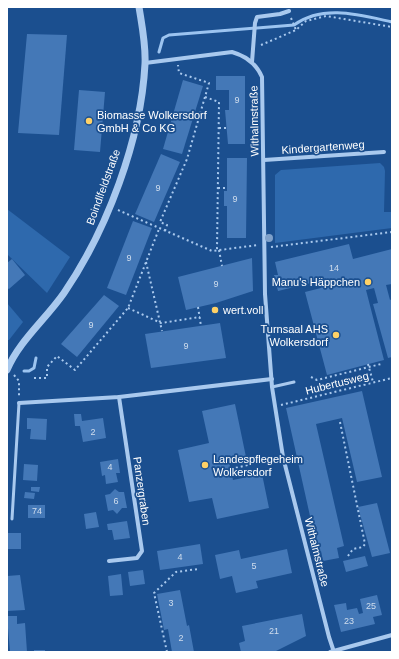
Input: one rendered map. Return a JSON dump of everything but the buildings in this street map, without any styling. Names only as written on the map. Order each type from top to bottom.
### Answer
[{"type":"street","name":"Boindlfeldstraße","points":[[8,369],[18,351],[72,282],[97,235],[124,166],[135,127],[143,87],[145,63],[144,37],[139,7]]},
{"type":"street","points":[[145,63],[232,52],[240,54],[252,62],[255,23],[257,17],[280,14],[289,11]]},
{"type":"street","name":"Withalmstraße","points":[[252,62],[262,77],[265,294],[272,387],[283,457],[333,651]]},
{"type":"street","name":"Kindergartenweg","points":[[264,160],[384,152]]},
{"type":"street","points":[[19,403],[119,397],[272,379]]},
{"type":"street","name":"Panzergraben","points":[[109,561],[137,558],[142,551],[119,397]]},
{"type":"street","points":[[333,651],[392,635]]},
{"type":"lane","points":[[272,387],[294,382]]},
{"type":"lane","points":[[12,519],[19,403]]},
{"type":"path","points":[[254,48],[296,30],[306,21],[326,16],[392,27]]},
{"type":"path","points":[[292,20],[296,30]]},
{"type":"path","points":[[165,231],[167,225],[160,222],[187,159],[209,83],[179,73],[177,60]]},
{"type":"path","points":[[205,97],[219,102],[218,250],[222,266]]},
{"type":"path","points":[[219,128],[227,128],[227,126]]},
{"type":"path","points":[[218,188],[225,188],[225,191]]},
{"type":"path","points":[[109,207],[212,251],[392,232]]},
{"type":"path","points":[[34,378],[47,378],[47,367],[57,356],[75,370],[128,308],[159,229]]},
{"type":"path","points":[[146,261],[162,331]]},
{"type":"path","points":[[198,307],[201,326]]},
{"type":"path","points":[[128,308],[161,323],[200,317]]},
{"type":"path","points":[[311,377],[317,380],[368,365],[381,364]]},
{"type":"path","points":[[368,365],[373,382]]},
{"type":"path","points":[[8,369],[19,381],[19,403]]},
{"type":"path","name":"Hubertusweg","points":[[285,404],[392,378]]},
{"type":"path","points":[[340,422],[365,544],[363,547],[353,550],[348,556]]},
{"type":"path","points":[[231,469],[252,464]]},
{"type":"path","points":[[167,652],[154,593],[176,572],[198,570]]},
{"type":"shaded area","points":[[380,163],[384,167],[385,171],[384,212],[392,212],[392,228],[275,243],[275,175],[281,170]]},
{"type":"shaded area","points":[[7,209],[70,257],[47,293],[7,254]]},
{"type":"shaded area","points":[[7,303],[23,322],[9,340],[7,340]]},
{"type":"waterway","points":[[159,52],[163,38],[169,35],[294,25],[305,19],[329,13],[355,14],[392,22]]},
{"type":"waterway","points":[[24,371],[29,371],[34,368],[36,358]]},
{"type":"place","name":"Biomasse Wolkersdorf GmbH & Co KG","points":[[89,121]]},
{"type":"place","name":"Manu's Häppchen","points":[[368,282]]},
{"type":"place","name":"wert.voll","points":[[215,310]]},
{"type":"place","name":"Turnsaal AHS Wolkersdorf","points":[[336,335]]},
{"type":"place","name":"Landespflegeheim Wolkersdorf","points":[[205,465]]}]
